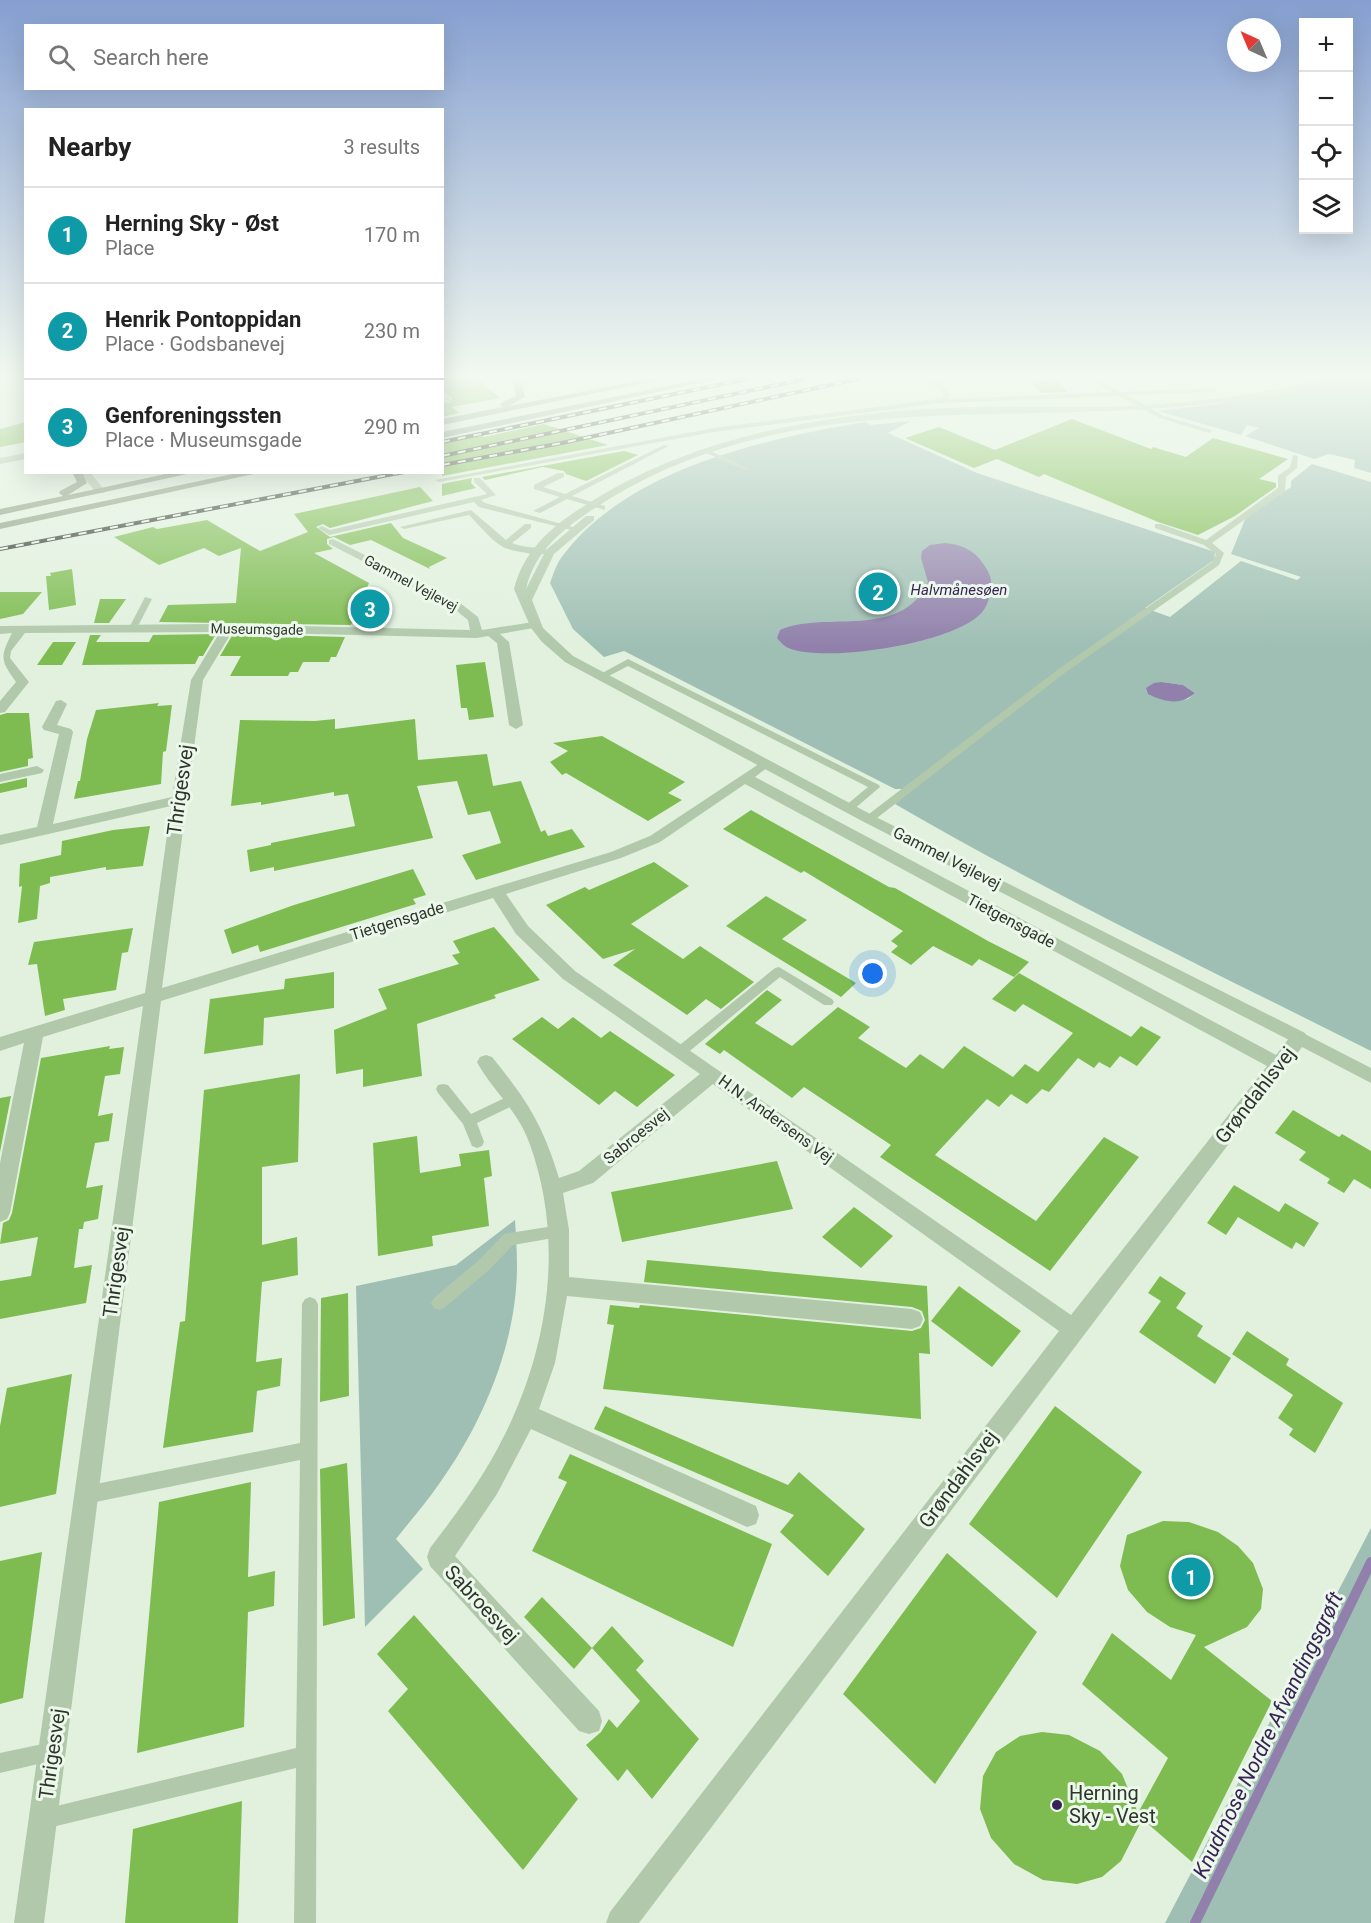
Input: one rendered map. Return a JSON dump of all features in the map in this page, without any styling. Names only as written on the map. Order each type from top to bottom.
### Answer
[{"type":"main road","points":[[0,507],[77,488],[82,483],[78,474]]},
{"type":"main road","points":[[0,512],[181,474]]},
{"type":"main road","points":[[0,526],[249,474]]},
{"type":"main road","points":[[100,491],[108,497],[128,500]]},
{"type":"main road","points":[[0,519],[75,503],[89,499],[100,491]]},
{"type":"street","points":[[535,624],[527,598],[520,590],[522,577],[536,552],[562,525],[591,505],[632,481],[666,469]]},
{"type":"street","points":[[527,598],[536,587],[538,575],[550,552],[576,529],[602,508],[642,484],[675,469]]},
{"type":"street","points":[[87,474],[100,491]]},
{"type":"street","name":"Gammel Vejlevej","points":[[333,542],[456,605],[474,619],[477,634]]},
{"type":"street","name":"Gammel Vejlevej","points":[[535,624],[557,649],[600,677],[869,819],[1371,1077]]},
{"type":"street","name":"Museumsgade","points":[[0,630],[134,628],[477,634],[535,624]]},
{"type":"street","name":"Thrigesvej","points":[[29,1923],[197,680],[228,629]]},
{"type":"street","points":[[0,709],[23,682],[4,658],[5,651],[21,630]]},
{"type":"street","points":[[492,633],[502,642],[516,724]]},
{"type":"street","points":[[44,830],[66,732],[49,727],[61,704]]},
{"type":"street","name":"Tietgensgade","points":[[0,1044],[616,855],[655,839],[765,764]]},
{"type":"street","points":[[0,778],[37,770]]},
{"type":"street","name":"Tietgensgade","points":[[744,778],[1278,1064]]},
{"type":"street","points":[[0,840],[179,800]]},
{"type":"street","name":"H.N. Andersens Vej","points":[[496,891],[522,930],[569,975],[1073,1329]]},
{"type":"street","points":[[0,1214],[35,1033]]},
{"type":"street","name":"Grøndahlsvej","points":[[621,1923],[1073,1329],[1299,1038]]},
{"type":"street","name":"Sabroesvej","points":[[486,1062],[515,1098],[538,1140],[554,1188],[560,1231],[560,1286],[545,1360],[526,1415],[489,1486],[439,1557],[589,1720]]},
{"type":"street","name":"Sabroesvej","points":[[554,1188],[586,1177],[713,1074]]},
{"type":"street","points":[[560,1286],[912,1319]]},
{"type":"street","points":[[526,1415],[747,1515]]},
{"type":"lane","points":[[439,480],[501,469]]},
{"type":"lane","points":[[537,511],[621,469]]},
{"type":"lane","points":[[1207,543],[1282,489],[1282,476],[1292,469]]},
{"type":"lane","points":[[561,475],[537,487],[602,508]]},
{"type":"lane","points":[[322,528],[329,533],[492,495],[477,480]]},
{"type":"lane","points":[[475,499],[482,505],[576,529]]},
{"type":"lane","points":[[404,527],[471,512],[506,545],[518,551],[550,552]]},
{"type":"lane","points":[[506,545],[528,526]]},
{"type":"lane","points":[[869,819],[1063,670],[1216,563],[1220,553],[1207,543],[1158,526]]},
{"type":"lane","points":[[134,628],[148,599]]},
{"type":"lane","points":[[600,677],[628,662],[875,787],[849,808]]},
{"type":"lane","points":[[681,1052],[779,971],[828,1002]]},
{"type":"lane","points":[[443,1089],[469,1121],[477,1142]]},
{"type":"lane","points":[[469,1121],[515,1098]]},
{"type":"lane","points":[[439,1303],[484,1265],[509,1239],[560,1231]]},
{"type":"lane","points":[[305,1923],[310,1304]]},
{"type":"lane","points":[[86,1495],[309,1450]]},
{"type":"lane","points":[[0,1764],[52,1752]]},
{"type":"lane","points":[[43,1820],[306,1756]]},
{"type":"shaded area","points":[[685,469],[968,469],[1215,552],[1214,560],[1145,608],[1170,617],[1241,561],[1297,580],[1301,577],[1231,554],[1246,517],[1291,487],[1291,481],[1306,469],[1328,469],[1371,482],[1371,1051],[1072,901],[895,804],[912,789],[895,789],[624,651],[604,657],[573,629],[550,583],[553,573],[561,558],[589,527],[622,502],[659,480]],"holes":[[[1162,682],[1183,685],[1195,693],[1188,699],[1175,701]]]},
{"type":"shaded area","points":[[1357,469],[1371,469],[1371,473]]},
{"type":"shaded area","points":[[515,1220],[517,1266],[515,1295],[504,1353],[494,1381],[483,1409],[455,1460],[429,1498],[396,1539],[423,1569],[365,1627],[356,1286],[456,1265]]},
{"type":"shaded area","points":[[1371,1528],[1371,1923],[1165,1923]]},
{"type":"water","name":"Halvmånesøen","points":[[945,543],[964,547],[974,553],[986,568],[991,580],[991,591],[984,609],[977,617],[961,627],[914,642],[859,652],[809,652],[789,648],[777,638],[780,630],[798,625],[861,621],[900,612],[916,600],[928,582],[921,558],[922,551],[930,545]]},
{"type":"water","points":[[1154,683],[1183,685],[1195,693],[1178,701],[1160,699],[1148,694],[1146,688]]},
{"type":"building","points":[[444,469],[481,469],[442,476]]},
{"type":"building","points":[[527,469],[535,469],[485,480],[482,477]]},
{"type":"building","points":[[552,469],[611,469],[586,481],[566,474],[564,471]]},
{"type":"building","points":[[1020,469],[1274,469],[1259,479],[1276,483],[1276,487],[1235,516],[1198,535],[1158,522],[1044,474],[1039,477]]},
{"type":"building","points":[[472,478],[471,483],[476,488],[442,496],[442,484]]},
{"type":"building","points":[[420,487],[433,501],[330,528],[323,524],[316,527],[330,537],[391,523],[403,538],[447,558],[429,567],[430,569],[371,540],[350,545],[334,537],[327,539],[327,544],[333,549],[314,553],[369,583],[351,625],[159,622],[168,605],[236,603],[241,548],[219,556],[204,548],[159,565],[114,537],[153,527],[157,529],[207,520],[260,551],[308,532],[294,514]]},
{"type":"building","points":[[72,569],[76,605],[49,610],[46,576],[51,576],[50,573]]},
{"type":"building","points":[[0,592],[42,592],[23,614],[0,619]]},
{"type":"building","points":[[100,599],[126,599],[109,623],[94,623]]},
{"type":"building","points":[[216,634],[203,656],[199,656],[195,664],[82,665],[90,635],[101,635],[96,642],[149,642],[153,635]]},
{"type":"building","points":[[233,634],[345,637],[336,657],[331,657],[329,662],[303,662],[298,672],[290,672],[288,676],[230,676],[241,656],[220,656]]},
{"type":"building","points":[[53,642],[76,642],[62,665],[37,665]]},
{"type":"building","points":[[485,662],[494,717],[469,720],[467,708],[461,708],[456,665]]},
{"type":"building","points":[[159,703],[157,706],[172,705],[166,751],[163,752],[161,784],[74,799],[96,710]]},
{"type":"building","points":[[29,713],[33,758],[28,759],[28,766],[0,772],[0,715]]},
{"type":"building","points":[[335,719],[335,729],[415,719],[418,760],[487,754],[493,786],[521,781],[541,832],[545,830],[548,836],[572,829],[585,847],[476,880],[462,855],[501,843],[490,811],[468,815],[457,781],[417,786],[433,838],[274,871],[274,867],[250,872],[247,850],[355,826],[348,794],[334,796],[334,792],[261,805],[261,802],[231,806],[240,720]]},
{"type":"building","points":[[602,736],[685,782],[668,793],[682,800],[648,821],[566,773],[562,775],[550,762],[568,751],[553,743]]},
{"type":"building","points":[[27,778],[27,787],[0,793],[0,784]]},
{"type":"building","points":[[751,810],[1029,962],[1014,977],[979,959],[972,966],[933,946],[911,965],[891,952],[898,946],[891,941],[903,931],[804,871],[801,873],[723,829]]},
{"type":"building","points":[[150,826],[143,866],[106,870],[106,867],[50,877],[50,883],[40,886],[37,919],[18,923],[22,886],[19,887],[20,864],[61,855],[62,841],[113,830]]},
{"type":"building","points":[[654,862],[689,886],[631,924],[683,959],[700,946],[754,982],[721,1009],[706,999],[687,1015],[613,965],[635,949],[603,959],[546,905],[585,887],[589,890]]},
{"type":"building","points":[[413,869],[426,895],[413,899],[416,904],[260,952],[258,945],[232,954],[224,930],[294,905]]},
{"type":"building","points":[[766,896],[807,920],[782,939],[856,983],[841,997],[726,926]]},
{"type":"building","points":[[494,927],[540,980],[494,995],[496,998],[417,1024],[422,1076],[363,1087],[363,1069],[336,1074],[334,1030],[387,1009],[378,989],[459,964],[452,955],[460,953],[453,941]]},
{"type":"building","points":[[133,928],[128,952],[122,953],[116,990],[63,999],[65,1010],[45,1016],[37,964],[28,965],[34,942]]},
{"type":"building","points":[[334,972],[334,1008],[264,1018],[263,1045],[204,1054],[210,999],[284,989],[285,979]]},
{"type":"building","points":[[1019,973],[1131,1037],[1141,1026],[1161,1037],[1137,1066],[1120,1056],[1110,1068],[1099,1062],[1094,1068],[1078,1058],[1049,1092],[1042,1089],[1027,1104],[1011,1094],[999,1107],[987,1099],[935,1155],[1036,1221],[1104,1137],[1139,1157],[1050,1271],[880,1157],[891,1145],[804,1087],[792,1098],[724,1050],[720,1054],[705,1044],[767,990],[782,1000],[755,1023],[792,1046],[838,1007],[870,1027],[858,1038],[906,1068],[920,1054],[943,1069],[964,1046],[1013,1077],[1025,1064],[1038,1072],[1073,1033],[1023,1004],[1015,1012],[992,999]]},
{"type":"building","points":[[542,1017],[558,1029],[573,1017],[601,1038],[610,1031],[675,1075],[637,1107],[615,1091],[599,1105],[512,1039]]},
{"type":"building","points":[[110,1046],[109,1049],[124,1047],[120,1074],[105,1076],[98,1116],[113,1113],[109,1141],[95,1143],[86,1188],[103,1185],[98,1219],[84,1222],[83,1229],[79,1229],[74,1268],[92,1265],[86,1303],[0,1319],[0,1281],[31,1276],[38,1237],[0,1244],[3,1223],[9,1220],[12,1213],[41,1058]]},
{"type":"building","points":[[300,1074],[298,1162],[262,1167],[262,1245],[297,1237],[298,1275],[262,1282],[256,1362],[282,1358],[280,1386],[257,1391],[253,1432],[163,1448],[180,1322],[185,1321],[204,1090]]},
{"type":"building","points":[[11,1096],[0,1152],[0,1098]]},
{"type":"building","points":[[1293,1110],[1339,1137],[1342,1134],[1371,1151],[1371,1189],[1354,1179],[1344,1193],[1327,1183],[1330,1179],[1299,1160],[1306,1152],[1275,1133]]},
{"type":"building","points":[[417,1136],[420,1173],[461,1166],[459,1154],[489,1150],[492,1176],[484,1178],[489,1226],[432,1236],[433,1246],[378,1256],[373,1143]]},
{"type":"building","points":[[777,1161],[793,1209],[622,1242],[611,1192]]},
{"type":"building","points":[[1234,1185],[1279,1212],[1285,1203],[1319,1223],[1304,1247],[1296,1242],[1292,1249],[1238,1217],[1226,1235],[1207,1223]]},
{"type":"building","points":[[854,1207],[893,1236],[861,1268],[822,1237]]},
{"type":"building","points":[[647,1260],[927,1286],[930,1354],[919,1353],[921,1419],[603,1389],[614,1325],[607,1324],[610,1305],[639,1308],[640,1305],[912,1331],[921,1328],[925,1320],[922,1311],[912,1307],[644,1282]]},
{"type":"building","points":[[1160,1276],[1186,1293],[1176,1308],[1203,1326],[1197,1336],[1231,1358],[1215,1384],[1139,1332],[1161,1301],[1148,1293]]},
{"type":"building","points":[[959,1286],[1021,1331],[992,1367],[931,1321]]},
{"type":"building","points":[[348,1293],[349,1396],[320,1402],[321,1298]]},
{"type":"building","points":[[1247,1331],[1289,1359],[1286,1365],[1343,1403],[1315,1453],[1289,1435],[1293,1429],[1278,1418],[1293,1395],[1232,1354]]},
{"type":"building","points":[[72,1374],[56,1494],[0,1507],[0,1426],[7,1388]]},
{"type":"building","points":[[605,1406],[788,1485],[799,1472],[865,1529],[828,1576],[780,1532],[794,1515],[594,1429]]},
{"type":"building","points":[[1055,1406],[1142,1472],[1057,1598],[969,1524]]},
{"type":"building","points":[[570,1454],[772,1544],[733,1647],[532,1551],[567,1482],[558,1478]]},
{"type":"building","points":[[347,1463],[355,1618],[323,1626],[320,1469]]},
{"type":"building","points":[[251,1482],[248,1577],[275,1571],[274,1606],[248,1612],[244,1727],[137,1753],[159,1502]]},
{"type":"building","points":[[1163,1521],[1189,1522],[1218,1532],[1238,1546],[1253,1563],[1263,1589],[1261,1609],[1247,1627],[1204,1647],[1272,1701],[1192,1862],[1140,1817],[1142,1820],[1121,1861],[1102,1877],[1077,1884],[1043,1880],[1014,1864],[991,1838],[980,1809],[983,1776],[996,1752],[1020,1736],[1042,1732],[1069,1735],[1100,1751],[1122,1774],[1138,1813],[1168,1758],[1082,1684],[1112,1633],[1171,1680],[1196,1635],[1170,1627],[1147,1612],[1128,1590],[1120,1566],[1127,1535]]},
{"type":"building","points":[[42,1552],[23,1698],[0,1704],[0,1561]]},
{"type":"building","points":[[947,1553],[1037,1632],[935,1784],[843,1694]]},
{"type":"building","points":[[542,1597],[592,1648],[574,1669],[524,1617]]},
{"type":"building","points":[[414,1615],[578,1799],[523,1870],[388,1711],[408,1689],[377,1654]]},
{"type":"building","points":[[612,1626],[644,1661],[636,1670],[699,1739],[652,1799],[627,1769],[618,1781],[586,1745],[601,1732],[609,1719],[617,1728],[640,1701],[592,1648]]},
{"type":"building","points":[[242,1801],[238,1923],[125,1923],[133,1829]]},
{"type":"waterway","name":"Knudmose Nordre Afvandingsgrøft","points":[[1195,1923],[1371,1562]]},
{"type":"railway","points":[[0,549],[394,474]]},
{"type":"place","name":"Henrik Pontoppidan","points":[[878,592]]},
{"type":"place","name":"Genforeningssten","points":[[370,609]]},
{"type":"place","name":"Herning Sky - Øst","points":[[1191,1577]]},
{"type":"place","name":"Herning Sky - Vest","points":[[1057,1805]]}]
